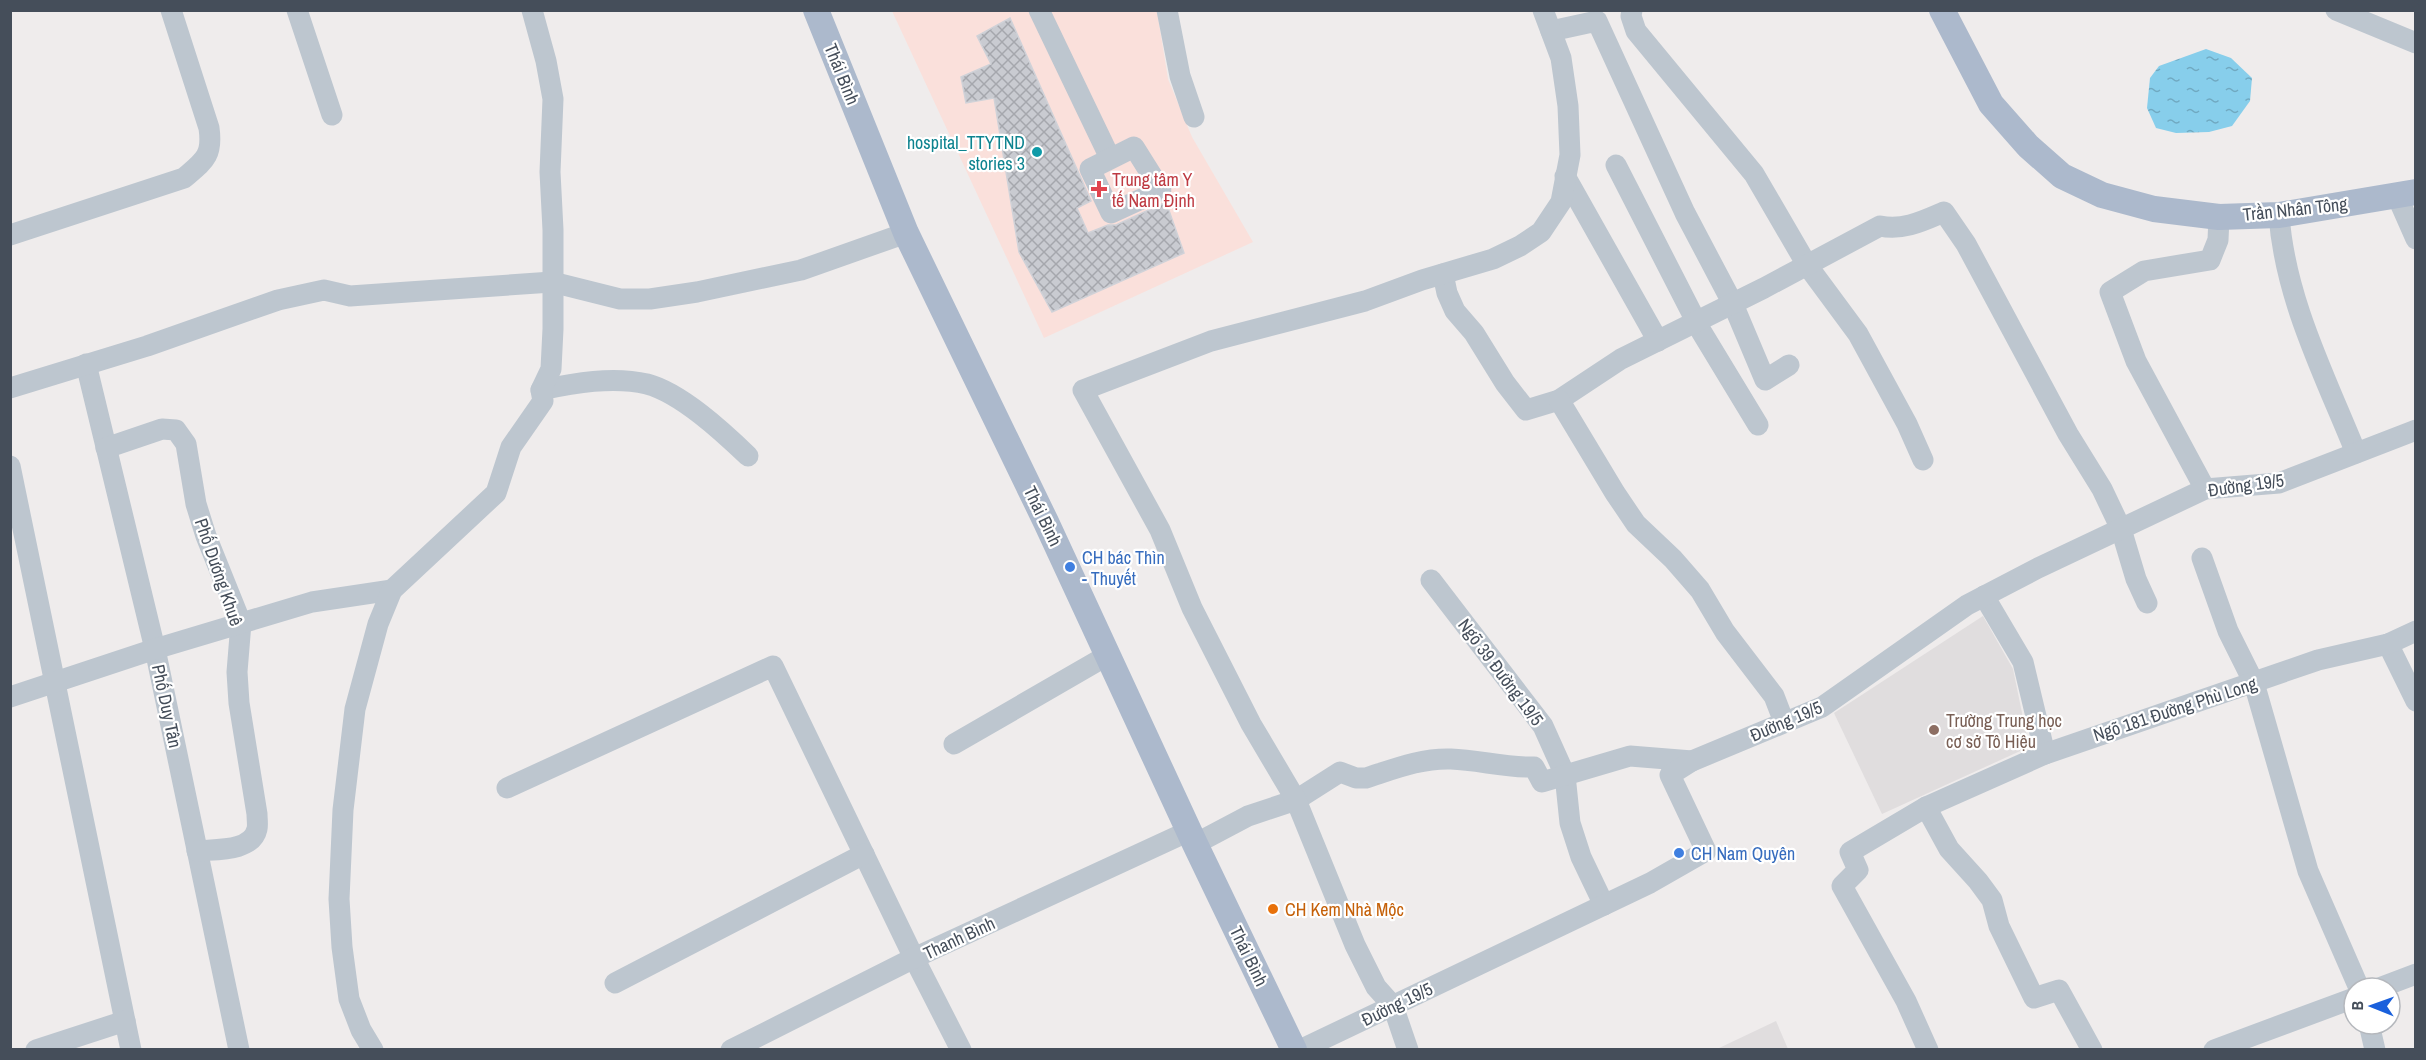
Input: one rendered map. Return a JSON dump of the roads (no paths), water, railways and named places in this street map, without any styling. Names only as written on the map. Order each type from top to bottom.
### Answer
[{"type":"main road","name":"Thái Bình","points":[[816,10],[906,233],[1041,511],[1192,837],[1294,1050]]},
{"type":"main road","name":"Trần Nhân Tông","points":[[1942,10],[1990,104],[2028,146],[2062,176],[2102,195],[2154,209],[2218,217],[2279,215],[2406,194]]},
{"type":"street","points":[[10,235],[183,178],[206,160],[212,143],[209,128],[171,10]]},
{"type":"street","points":[[297,10],[332,115]]},
{"type":"street","points":[[373,1050],[361,1030],[349,999],[339,899],[343,810],[355,709],[378,624],[392,590],[496,493],[510,447],[543,401],[541,390],[552,369],[553,230],[549,172],[553,99],[546,61],[532,10]]},
{"type":"street","points":[[1039,10],[1110,158]]},
{"type":"street","points":[[1167,10],[1180,76],[1194,117]]},
{"type":"street","points":[[1408,1050],[1392,1006],[1376,987],[1355,945],[1296,800],[1251,724],[1192,608],[1160,530],[1083,390],[1211,341],[1365,302],[1422,280],[1493,259],[1520,246],[1541,232],[1561,202],[1570,154],[1568,106],[1561,58],[1543,10]]},
{"type":"street","points":[[2336,10],[2415,43]]},
{"type":"street","points":[[1631,13],[1636,31],[1754,174],[1807,265],[1858,334],[1907,424],[1923,460]]},
{"type":"street","points":[[1551,31],[1597,21],[1685,213],[1733,304],[1765,380],[1789,365]]},
{"type":"street","points":[[1616,165],[1696,322],[1758,425]]},
{"type":"street","points":[[1566,176],[1658,341]]},
{"type":"street","points":[[2406,194],[2415,239]]},
{"type":"street","points":[[1443,274],[1447,293],[1455,311],[1474,333],[1504,383],[1526,410],[1559,400],[1621,359],[1733,304],[1880,226],[1892,229],[1917,224],[1944,212],[1966,244],[2068,434],[2102,489],[2121,529],[2136,579],[2147,603]]},
{"type":"street","points":[[2279,215],[2281,244],[2292,294],[2356,453]]},
{"type":"street","points":[[2205,489],[2136,361],[2110,292],[2144,271],[2210,261],[2217,240],[2218,217]]},
{"type":"street","points":[[10,388],[147,346],[278,300],[324,290],[350,296],[552,282],[620,299],[650,299],[715,289],[801,270],[906,233]]},
{"type":"street","name":"Phố Duy Tân","points":[[86,364],[155,649],[239,1050]]},
{"type":"street","points":[[541,390],[573,383],[615,381],[647,385],[676,398],[717,427],[748,456]]},
{"type":"street","points":[[1559,400],[1636,524],[1700,590],[1725,632],[1774,696],[1784,722]]},
{"type":"street","name":"Phố Dương Khuê","points":[[106,448],[162,429],[176,430],[186,444],[196,504],[206,536],[241,623],[237,672],[239,703],[257,814],[257,830],[249,841],[238,847],[197,851]]},
{"type":"street","name":"Đường 19/5","points":[[1300,1050],[1650,883],[1706,851],[1670,775],[1692,761],[1822,707],[1967,605],[2205,489],[2279,483],[2415,430]]},
{"type":"street","points":[[10,466],[131,1050]]},
{"type":"street","points":[[2202,558],[2228,631],[2254,683],[2308,871],[2354,976]]},
{"type":"street","name":"Ngõ 39 Đường 19/5","points":[[1431,580],[1543,726],[1565,776],[1570,823],[1581,858],[1604,905]]},
{"type":"street","points":[[10,697],[56,684],[155,649],[312,602],[392,590]]},
{"type":"street","points":[[1984,596],[2023,662],[2045,754]]},
{"type":"street","name":"Ngõ 181 Đường Phù Long","points":[[1928,1050],[1906,1001],[1842,886],[1858,870],[1850,852],[1926,807],[2045,754],[2318,660],[2388,644],[2415,631]]},
{"type":"street","points":[[2388,644],[2415,701]]},
{"type":"street","points":[[954,744],[1108,655]]},
{"type":"street","points":[[507,788],[773,666],[961,1050]]},
{"type":"street","points":[[1565,776],[1630,756],[1692,761]]},
{"type":"street","name":"Thanh Bình","points":[[731,1050],[914,958],[1192,837],[1296,800],[1340,772],[1356,778],[1366,778],[1424,760],[1482,761],[1520,768],[1534,767],[1541,782],[1565,776]]},
{"type":"street","points":[[1926,807],[1949,849],[1978,880],[1992,900],[1999,926],[2034,998],[2060,990],[2092,1050]]},
{"type":"street","points":[[615,983],[864,854]]},
{"type":"street","points":[[2214,1050],[2342,1002]]},
{"type":"street","points":[[36,1050],[125,1020]]},
{"type":"water","points":[[2206,49],[2231,58],[2252,78],[2250,101],[2232,126],[2209,132],[2176,133],[2156,128],[2147,108],[2150,78],[2159,66]]},
{"type":"place","name":"hospital_TTYTND stories 3","points":[[1037,152]]},
{"type":"place","name":"Trung tâm Y tế Nam Định","points":[[1099,189]]},
{"type":"place","name":"CH bác Thìn - Thuyết","points":[[1070,567]]},
{"type":"place","name":"Trường Trung học cơ sở Tô Hiệu","points":[[1934,730]]},
{"type":"place","name":"CH Nam Quyên","points":[[1679,853]]},
{"type":"place","name":"CH Kem Nhà Mộc","points":[[1273,909]]}]
